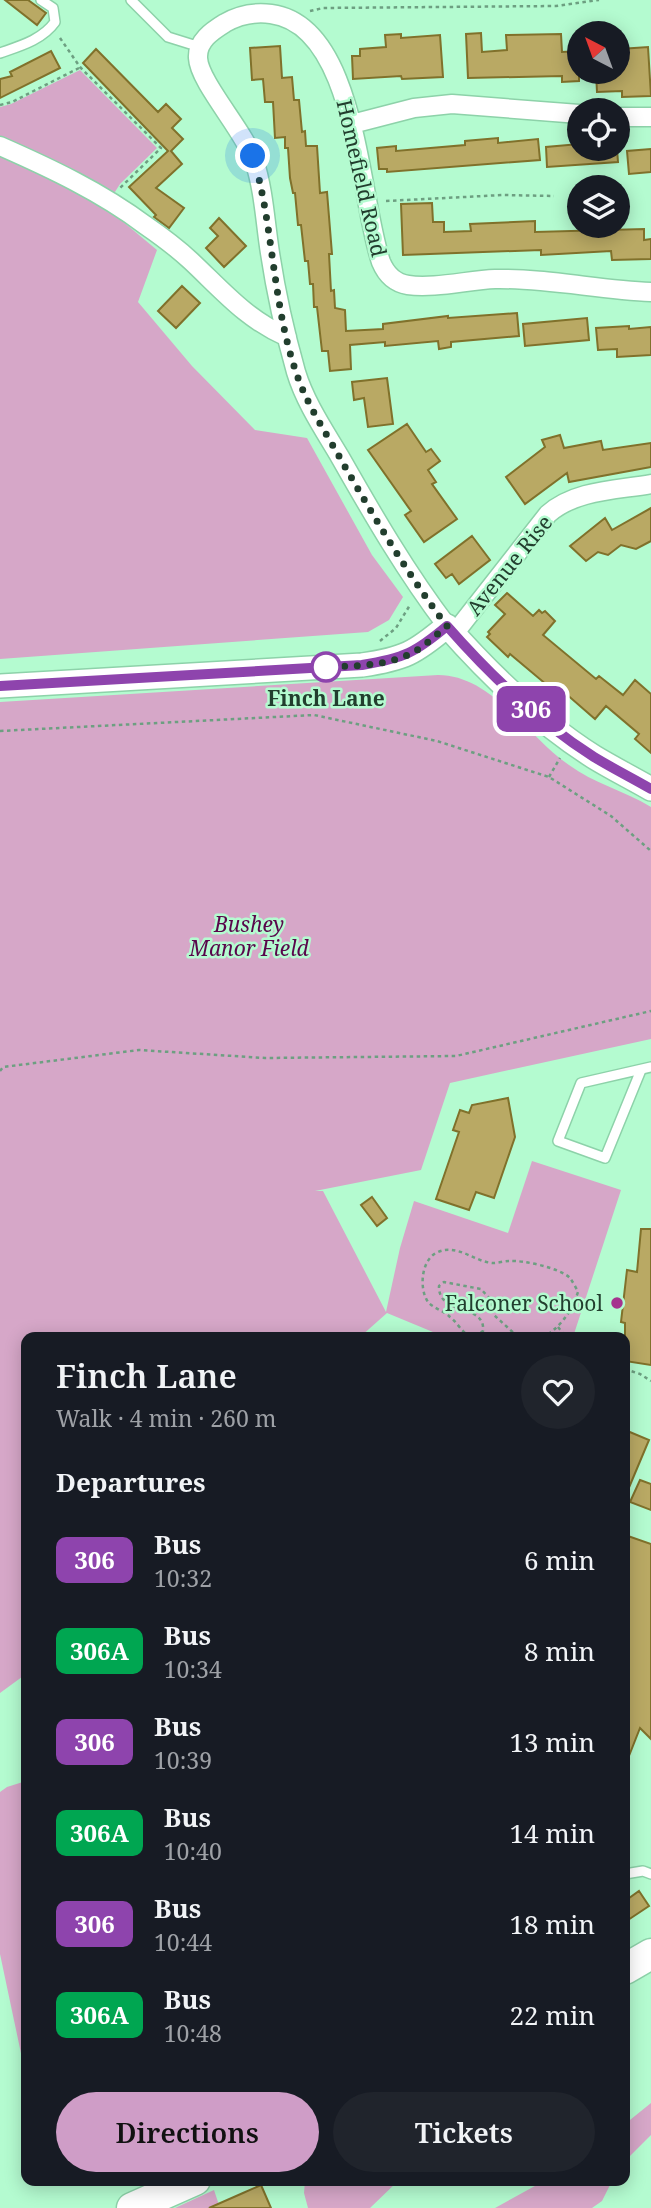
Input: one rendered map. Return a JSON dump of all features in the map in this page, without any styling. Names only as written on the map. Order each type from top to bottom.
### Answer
[{"type":"main road","points":[[630,1966],[651,1954]]},
{"type":"main road","points":[[132,2208],[182,2186]]},
{"type":"street","name":"Homefield Road","points":[[200,47],[217,28],[230,20],[256,13],[277,15],[297,23],[312,35],[337,80],[352,124],[381,262],[390,276],[407,285],[494,279],[530,280],[651,292]]},
{"type":"street","points":[[200,47],[198,58],[201,71],[240,130],[253,156],[264,193],[276,289],[297,375],[312,408],[391,546],[468,650],[539,716],[595,757],[651,789]]},
{"type":"street","points":[[352,124],[414,108],[452,104],[567,113]]},
{"type":"street","points":[[630,117],[651,117]]},
{"type":"street","points":[[0,146],[86,187],[144,223],[264,326],[287,337]]},
{"type":"street","name":"Avenue Rise","points":[[451,630],[558,505],[580,496],[651,484]]},
{"type":"street","points":[[0,686],[362,665],[400,658],[451,630]]},
{"type":"lane","points":[[0,53],[26,44],[52,26],[55,22],[52,8],[41,0]]},
{"type":"lane","points":[[131,0],[168,37],[200,47]]},
{"type":"lane","points":[[641,1070],[605,1158],[558,1141],[581,1083],[651,1067]]},
{"type":"lane","points":[[630,1873],[643,1871],[651,1874]]},
{"type":"path","points":[[297,23],[308,12],[323,8],[556,6],[598,0]]},
{"type":"path","points":[[52,26],[80,67],[161,148],[120,186]]},
{"type":"path","points":[[0,105],[12,102],[80,67]]},
{"type":"path","points":[[367,202],[503,195],[554,196]]},
{"type":"path","points":[[377,644],[396,628],[410,605]]},
{"type":"path","points":[[0,731],[314,715],[437,741],[549,777],[611,816],[651,851]]},
{"type":"path","points":[[0,1071],[3,1067],[139,1050],[265,1058],[456,1056],[651,1011]]},
{"type":"path","points":[[462,1332],[452,1318],[428,1303],[423,1288],[428,1260],[435,1253],[445,1250],[467,1253],[491,1263],[513,1260],[556,1269],[570,1278],[578,1292],[571,1312],[552,1332]]},
{"type":"path","points":[[481,1332],[484,1325],[480,1319],[472,1312],[451,1306],[441,1298],[439,1286],[450,1281],[481,1289],[490,1299],[494,1314],[512,1332]]},
{"type":"path","points":[[558,1327],[562,1332]]},
{"type":"path","points":[[630,1371],[651,1381]]},
{"type":"green space","points":[[80,70],[157,148],[120,184],[113,195],[0,138],[0,107]]},
{"type":"green space","points":[[0,155],[63,184],[121,220],[157,250],[138,302],[192,366],[255,430],[307,438],[372,555],[403,597],[389,620],[368,632],[0,659]]},
{"type":"green space","name":"Bushey Manor Field","points":[[438,675],[475,685],[492,696],[569,765],[651,807],[651,1039],[450,1083],[421,1170],[315,1191],[323,1191],[386,1312],[414,1201],[508,1233],[532,1161],[621,1190],[575,1332],[433,1332],[387,1313],[366,1332],[21,1332],[21,1678],[0,1693],[0,702]]},
{"type":"green space","points":[[21,1783],[21,2053],[0,1954],[0,1792]]},
{"type":"green space","points":[[651,2103],[651,2135],[630,2156],[630,2120]]},
{"type":"green space","points":[[305,2186],[393,2186],[370,2208],[308,2208]]},
{"type":"green space","points":[[535,2186],[610,2186],[602,2201],[592,2208],[495,2208]]},
{"type":"green space","points":[[214,2190],[220,2208],[175,2208]]},
{"type":"building","points":[[5,0],[28,0],[46,13],[37,25]]},
{"type":"building","points":[[481,33],[482,52],[507,50],[506,35],[561,34],[562,52],[567,52],[567,82],[562,82],[562,76],[468,78],[466,34]]},
{"type":"building","points":[[401,34],[401,38],[440,35],[443,77],[353,79],[352,56],[360,56],[360,49],[386,47],[385,35]]},
{"type":"building","points":[[280,46],[282,78],[292,77],[294,100],[299,100],[306,146],[317,146],[320,193],[327,192],[332,254],[329,254],[331,291],[334,290],[335,308],[345,310],[346,331],[383,329],[383,324],[448,316],[517,313],[519,336],[451,342],[451,347],[439,349],[438,341],[385,346],[385,342],[350,345],[351,369],[330,371],[328,351],[322,351],[313,284],[310,284],[308,261],[305,261],[301,225],[298,225],[288,148],[285,148],[285,137],[275,138],[273,102],[265,102],[263,79],[252,80],[250,48]]},
{"type":"building","points":[[648,47],[651,96],[622,97],[622,91],[597,92],[597,84],[630,84],[630,48]]},
{"type":"building","points":[[96,49],[158,112],[166,104],[181,119],[172,128],[183,139],[171,151],[182,164],[156,188],[184,208],[169,228],[154,217],[156,215],[129,187],[168,151],[83,63]]},
{"type":"building","points":[[51,51],[60,68],[0,98],[0,79],[12,76],[10,72]]},
{"type":"building","points":[[498,138],[498,143],[538,139],[540,160],[387,172],[387,169],[379,169],[377,148],[396,146],[396,151],[465,145],[465,141]]},
{"type":"building","points":[[567,145],[567,161],[618,162],[547,167],[546,147]]},
{"type":"building","points":[[651,149],[651,172],[629,174],[630,151]]},
{"type":"building","points":[[432,203],[433,222],[444,222],[444,232],[471,231],[470,224],[535,221],[535,232],[567,231],[567,238],[630,238],[630,229],[644,229],[644,240],[651,239],[651,259],[612,260],[611,251],[541,255],[541,250],[403,255],[401,204]]},
{"type":"building","points":[[219,218],[246,246],[224,267],[206,248],[218,236],[210,228]]},
{"type":"building","points":[[182,286],[200,303],[176,328],[158,311]]},
{"type":"building","points":[[587,318],[589,340],[525,346],[523,324]]},
{"type":"building","points":[[629,326],[629,329],[651,327],[651,355],[617,357],[617,349],[598,350],[596,328]]},
{"type":"building","points":[[387,378],[393,424],[368,427],[364,398],[354,400],[352,382]]},
{"type":"building","points":[[407,424],[426,452],[431,449],[440,461],[428,470],[436,482],[432,484],[457,519],[424,542],[405,515],[411,511],[368,450]]},
{"type":"building","points":[[560,435],[564,448],[601,441],[603,450],[651,443],[651,467],[569,482],[567,473],[525,504],[506,477],[545,447],[542,440]]},
{"type":"building","points":[[651,508],[651,541],[636,549],[621,545],[608,555],[598,552],[586,561],[570,546],[605,518],[612,530]]},
{"type":"building","points":[[472,536],[490,560],[459,584],[452,574],[446,578],[435,564]]},
{"type":"building","points":[[507,593],[533,616],[539,610],[542,613],[545,611],[555,621],[543,635],[596,679],[599,676],[623,695],[635,680],[651,694],[651,753],[635,739],[639,734],[606,706],[595,719],[564,692],[560,696],[510,654],[508,657],[487,637],[490,634],[488,632],[505,614],[495,605]]},
{"type":"building","points":[[508,1098],[515,1137],[494,1198],[476,1192],[469,1210],[436,1199],[459,1132],[453,1130],[460,1110],[469,1113],[472,1105]]},
{"type":"building","points":[[372,1197],[387,1218],[377,1226],[361,1205]]},
{"type":"building","points":[[641,1229],[651,1229],[651,1365],[630,1362],[630,1332],[625,1332],[625,1323],[621,1322],[627,1270],[637,1272]]},
{"type":"building","points":[[630,1432],[649,1440],[630,1485]]},
{"type":"building","points":[[640,1480],[651,1484],[651,1510],[630,1502]]},
{"type":"building","points":[[630,1537],[651,1544],[651,1739],[640,1728],[630,1753]]},
{"type":"building","points":[[639,1891],[649,1906],[630,1919],[630,1897]]},
{"type":"building","points":[[261,2186],[271,2208],[209,2208]]},
{"type":"bus line","name":"306","points":[[0,686],[362,665],[400,658],[415,652],[447,626],[499,681],[539,716],[595,757],[651,789]]},
{"type":"place","name":"Finch Lane","points":[[326,667]]},
{"type":"place","name":"Falconer School","points":[[617,1303]]},
{"type":"route","points":[[253,156],[264,193],[276,289],[297,375],[312,408],[391,546],[447,626],[415,652],[400,658],[362,665],[326,667]]}]
